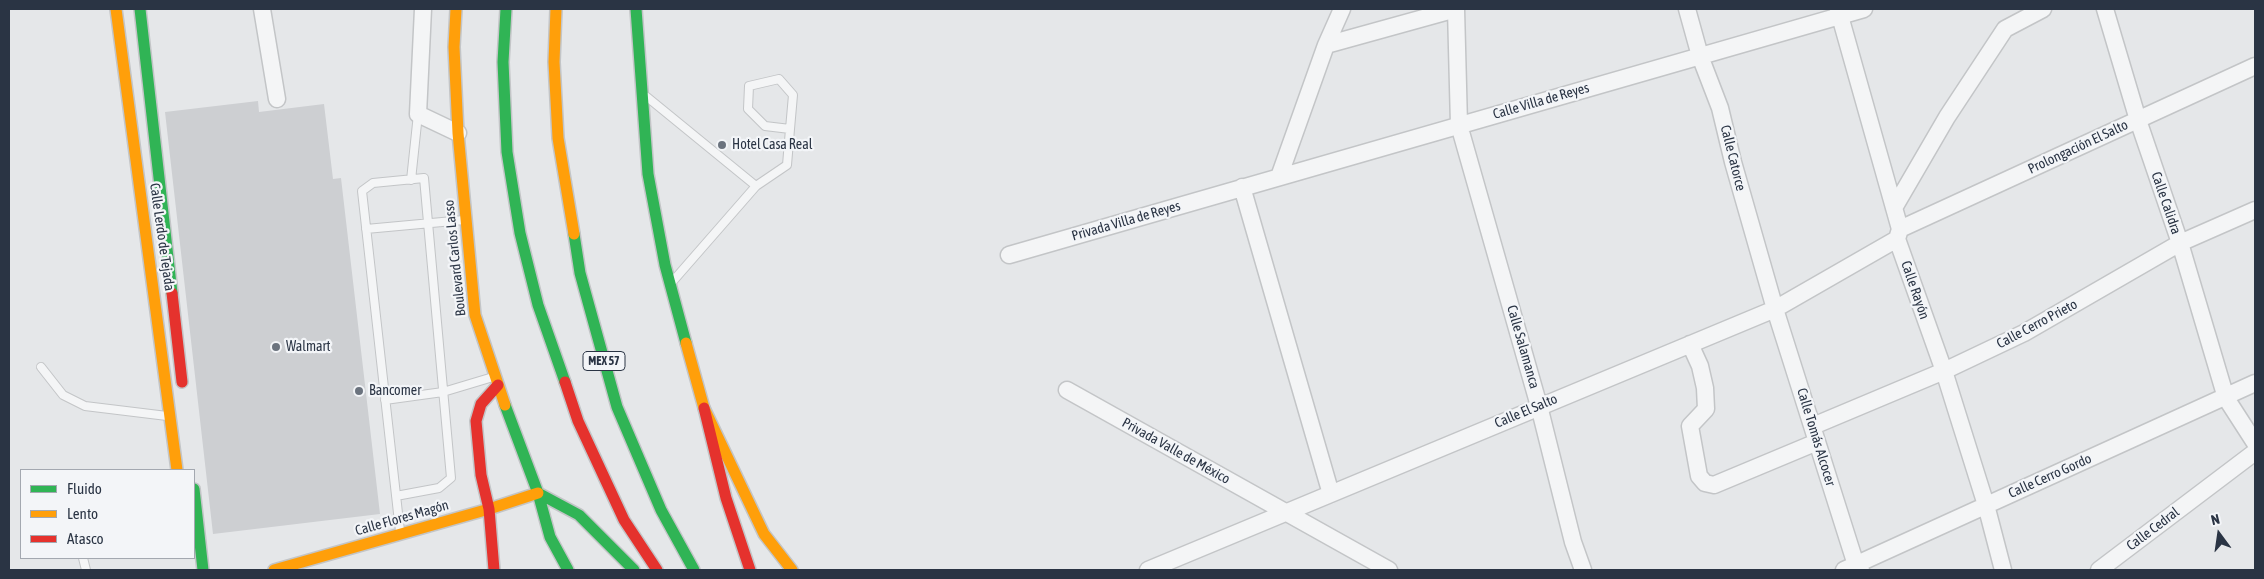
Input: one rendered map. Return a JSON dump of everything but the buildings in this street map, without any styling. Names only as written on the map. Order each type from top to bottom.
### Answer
[{"type":"main road","name":"Calle Lerdo de Tejada","points":[[116,9],[177,469]]},
{"type":"main road","name":"Calle Lerdo de Tejada","points":[[140,9],[183,392]]},
{"type":"main road","name":"Boulevard Carlos Lasso","points":[[456,9],[454,47],[458,133],[475,315],[496,381],[538,493],[550,537],[568,570]]},
{"type":"main road","points":[[506,9],[503,62],[507,152],[520,233],[538,305],[578,421],[624,520],[656,570]]},
{"type":"main road","name":"MEX 57","points":[[556,9],[554,62],[558,138],[580,273],[617,407],[660,510],[694,570]]},
{"type":"main road","points":[[636,9],[648,174],[670,284],[704,408],[726,498],[750,570]]},
{"type":"main road","points":[[494,570],[489,510],[481,475],[476,421],[481,404],[496,381]]},
{"type":"main road","points":[[704,408],[764,534],[792,570]]},
{"type":"main road","points":[[538,493],[579,515],[634,570]]},
{"type":"main road","name":"Calle Flores Magón","points":[[274,570],[296,567],[400,534],[489,510],[538,493]]},
{"type":"main road","points":[[195,498],[203,570]]},
{"type":"street","points":[[262,9],[276,99]]},
{"type":"street","points":[[423,9],[418,114],[458,133]]},
{"type":"street","points":[[1279,177],[1326,45],[1342,9]]},
{"type":"street","points":[[1326,45],[1456,9]]},
{"type":"street","name":"Calle Salamanca","points":[[1456,9],[1459,125],[1539,406],[1573,542],[1583,570]]},
{"type":"street","name":"Calle Catorce","points":[[1687,9],[1700,56],[1720,108],[1733,162],[1775,309]]},
{"type":"street","name":"Calle Villa de Reyes","points":[[1242,187],[1700,56],[1839,12],[1864,9]]},
{"type":"street","points":[[1894,208],[1947,117],[2005,29],[2043,9]]},
{"type":"street","name":"Calle Calidra","points":[[2105,9],[2138,120],[2180,243],[2226,398],[2255,444]]},
{"type":"street","name":"Calle Rayón","points":[[1839,12],[1894,208],[1899,234],[1986,505],[2002,570]]},
{"type":"street","name":"Prolongación El Salto","points":[[1899,234],[2255,66]]},
{"type":"street","points":[[1242,187],[1331,494]]},
{"type":"street","name":"Privada Villa de Reyes","points":[[1009,255],[1242,187]]},
{"type":"street","name":"Calle Cerro Prieto","points":[[1813,426],[1944,371],[2024,333],[2180,243],[2255,210]]},
{"type":"street","name":"Calle El Salto","points":[[1148,570],[1775,309],[1899,234]]},
{"type":"street","name":"Calle Tomás Alcocer","points":[[1775,309],[1813,426],[1854,568]]},
{"type":"street","points":[[1690,344],[1700,366],[1705,388],[1706,409],[1690,426],[1699,476],[1705,483],[1714,486],[1817,442]]},
{"type":"street","name":"Calle Cerro Gordo","points":[[1854,568],[1986,505],[2226,398],[2255,383]]},
{"type":"street","name":"Privada Valle de México","points":[[1067,390],[1389,570]]},
{"type":"street","name":"Calle Cedral","points":[[2099,570],[2255,452]]},
{"type":"lane","points":[[670,284],[756,186],[787,164],[793,95],[779,79],[749,86],[748,109],[765,126],[790,129]]},
{"type":"lane","points":[[642,92],[756,186]]},
{"type":"lane","points":[[411,180],[418,114]]},
{"type":"lane","points":[[396,496],[439,488],[451,478],[424,178],[373,183],[362,191],[400,534]]},
{"type":"lane","points":[[366,229],[466,220]]},
{"type":"lane","points":[[41,367],[63,395],[85,406],[171,416]]},
{"type":"lane","points":[[385,400],[443,392],[496,381]]},
{"type":"traffic: fast","points":[[140,9],[172,293]]},
{"type":"traffic: fast","points":[[506,9],[503,62],[507,152],[520,233],[538,305],[565,382]]},
{"type":"traffic: fast","points":[[636,9],[648,174],[665,265],[686,343]]},
{"type":"traffic: fast","points":[[574,234],[580,273],[617,407],[661,510],[694,570]]},
{"type":"traffic: fast","points":[[505,405],[538,493],[550,537],[568,570]]},
{"type":"traffic: fast","points":[[538,493],[579,515],[634,570]]},
{"type":"traffic: fast","points":[[195,498],[203,570]]},
{"type":"traffic: slow","points":[[116,9],[177,469]]},
{"type":"traffic: slow","points":[[456,9],[454,47],[458,133],[475,315],[505,405]]},
{"type":"traffic: slow","points":[[556,9],[554,62],[558,138],[574,234]]},
{"type":"traffic: slow","points":[[686,343],[704,408],[764,534],[792,570]]},
{"type":"traffic: slow","points":[[274,570],[489,509],[538,493]]},
{"type":"traffic: jam","points":[[172,293],[182,382]]},
{"type":"traffic: jam","points":[[565,382],[578,421],[624,520],[657,570]]},
{"type":"traffic: jam","points":[[494,570],[489,509],[481,475],[476,421],[481,404],[498,385]]},
{"type":"traffic: jam","points":[[704,408],[726,498],[750,570]]},
{"type":"place","name":"Hotel Casa Real","points":[[722,145]]},
{"type":"place","name":"Walmart","points":[[276,347]]},
{"type":"place","name":"Bancomer","points":[[359,391]]}]
